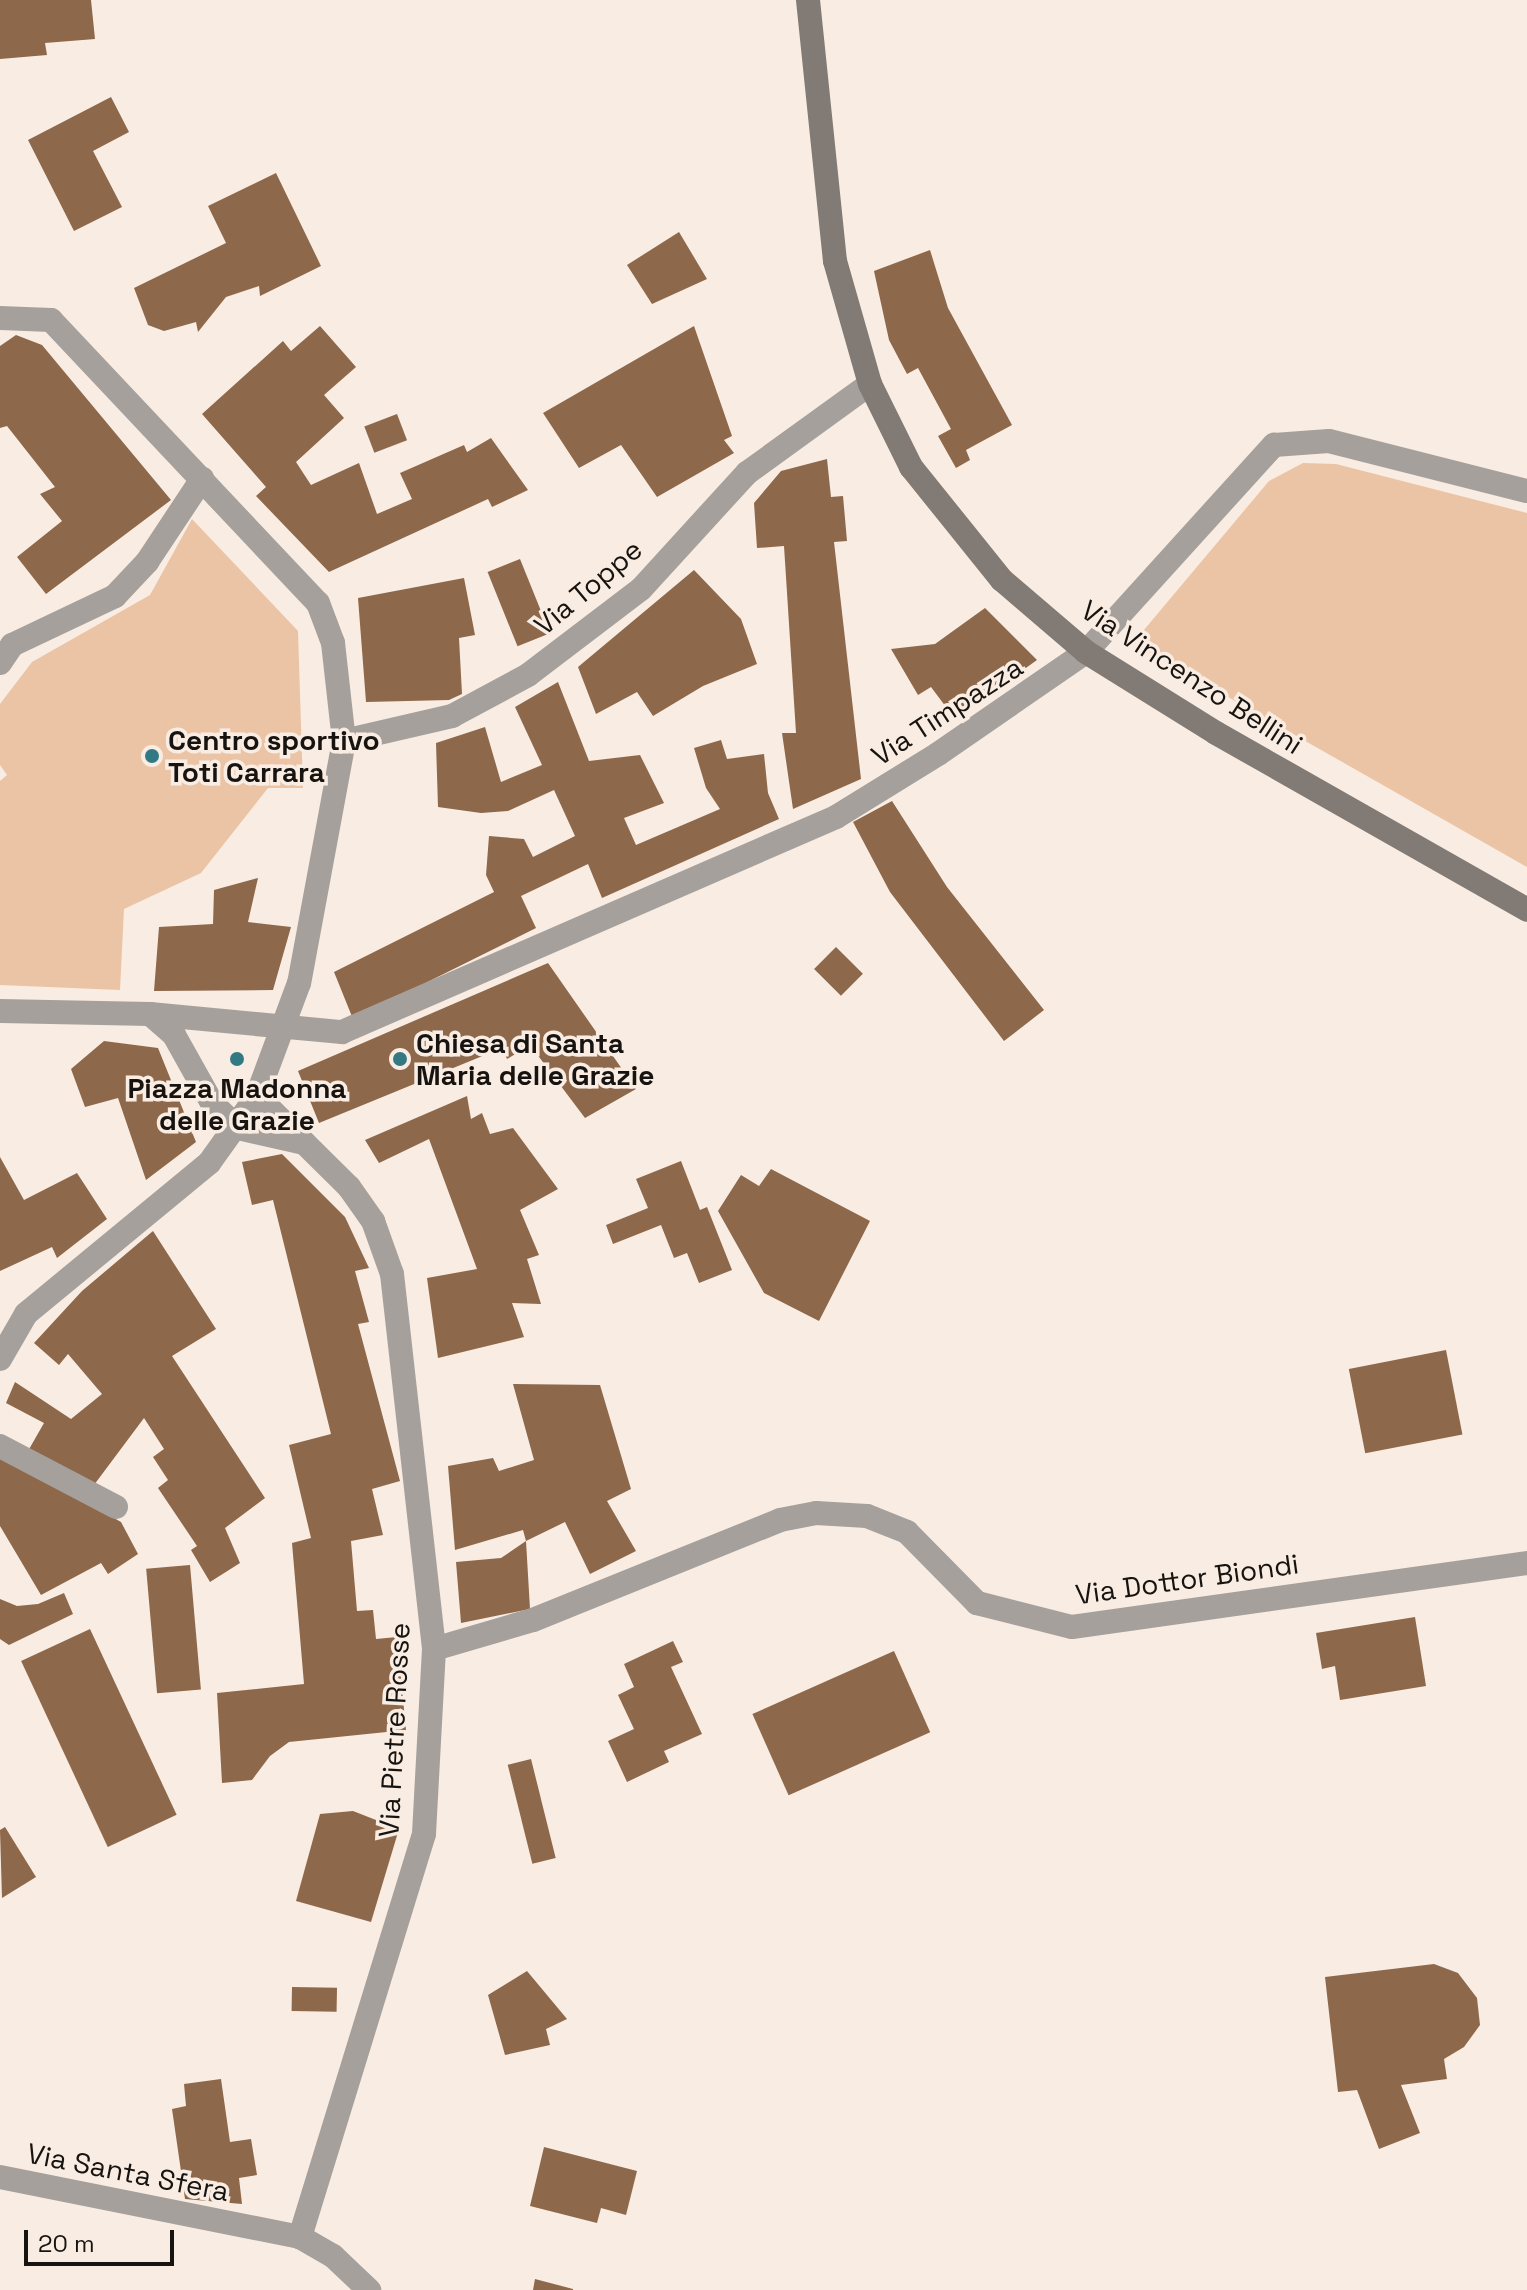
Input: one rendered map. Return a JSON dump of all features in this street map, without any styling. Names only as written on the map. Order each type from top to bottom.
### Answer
[{"type":"street","name":"Via Vincenzo Bellini","points":[[808,0],[835,261],[870,384],[911,467],[993,569],[1086,652],[1216,733],[1527,910]]},
{"type":"street","points":[[0,318],[51,320],[318,603],[333,643],[344,741],[299,983],[257,1096],[219,1152],[26,1314],[0,1359]]},
{"type":"street","name":"Via Toppe","points":[[344,741],[452,716],[528,675],[641,589],[747,473],[870,384]]},
{"type":"street","name":"Via Timpazza","points":[[285,1026],[342,1032],[836,817],[1052,680],[1086,652],[1274,445],[1329,441],[1527,491]]},
{"type":"street","points":[[0,663],[12,645],[115,596],[147,562],[202,479]]},
{"type":"street","points":[[0,1011],[150,1014],[285,1026]]},
{"type":"street","points":[[150,1014],[174,1035],[212,1103],[238,1128],[304,1143]]},
{"type":"street","name":"Via Pietre Rosse","points":[[257,1096],[349,1187],[373,1221],[392,1274],[434,1649],[424,1834],[300,2237]]},
{"type":"street","points":[[0,1446],[116,1507]]},
{"type":"street","name":"Via Dottor Biondi","points":[[434,1649],[533,1620],[780,1520],[816,1513],[867,1516],[907,1532],[977,1603],[1072,1627],[1527,1563]]},
{"type":"street","name":"Via Santa Sfera","points":[[0,2177],[300,2237],[333,2256],[369,2290]]},
{"type":"shaded area","points":[[1303,463],[1336,464],[1527,513],[1527,867],[1133,643],[1269,481]]},
{"type":"shaded area","name":"Centro sportivo Toti Carrara","points":[[192,519],[298,631],[303,788],[268,788],[201,873],[124,909],[120,990],[0,985],[0,781],[7,775],[0,765],[0,704],[32,662],[150,595]]},
{"type":"building","points":[[0,0],[91,0],[95,39],[45,43],[47,55],[0,59]]},
{"type":"building","points":[[111,97],[129,132],[93,151],[122,207],[74,231],[28,140]]},
{"type":"building","points":[[276,173],[321,266],[260,296],[259,286],[226,297],[198,332],[196,322],[164,331],[148,325],[134,288],[226,243],[208,206]]},
{"type":"building","points":[[679,232],[707,279],[652,304],[627,265]]},
{"type":"building","points":[[930,250],[948,308],[1012,425],[966,450],[970,460],[956,468],[938,436],[951,429],[918,368],[907,374],[889,340],[874,271]]},
{"type":"building","points":[[320,326],[356,367],[324,395],[344,418],[296,462],[311,485],[359,463],[377,514],[412,499],[400,473],[464,445],[467,452],[491,438],[528,490],[492,507],[488,499],[329,572],[256,496],[266,487],[202,414],[283,341],[291,351]]},
{"type":"building","points":[[694,326],[732,436],[724,440],[734,453],[657,497],[621,445],[579,468],[543,413]]},
{"type":"building","points":[[16,335],[42,345],[171,500],[46,594],[17,557],[62,521],[40,494],[55,487],[7,426],[0,428],[0,346]]},
{"type":"building","points":[[397,414],[407,440],[374,453],[364,427]]},
{"type":"building","points":[[827,459],[831,497],[843,496],[847,541],[834,542],[861,779],[793,809],[782,733],[796,733],[784,546],[757,548],[754,503],[781,471]]},
{"type":"building","points":[[520,559],[550,633],[518,646],[488,572]]},
{"type":"building","points":[[694,570],[741,619],[757,664],[703,686],[653,716],[637,692],[596,714],[578,667]]},
{"type":"building","points":[[464,578],[475,635],[459,638],[462,694],[449,700],[366,702],[358,598]]},
{"type":"building","points":[[985,608],[1037,660],[955,719],[931,687],[918,695],[891,649],[935,644]]},
{"type":"building","points":[[558,682],[589,761],[640,755],[664,803],[624,818],[636,845],[720,809],[706,788],[694,748],[721,740],[727,759],[764,754],[768,793],[779,819],[602,898],[588,864],[521,896],[536,928],[353,1019],[334,972],[494,892],[486,875],[489,836],[524,839],[533,857],[575,836],[554,790],[508,811],[481,813],[438,807],[436,743],[485,727],[501,782],[542,765],[515,707]]},
{"type":"building","points":[[892,801],[947,887],[1044,1010],[1004,1041],[890,892],[853,822]]},
{"type":"building","points":[[258,878],[248,922],[291,927],[273,990],[154,991],[159,927],[213,924],[214,890]]},
{"type":"building","points":[[836,947],[863,974],[841,996],[814,969]]},
{"type":"building","points":[[548,963],[636,1089],[585,1118],[530,1045],[507,1059],[502,1048],[319,1123],[298,1071]]},
{"type":"building","points":[[104,1041],[158,1048],[196,1142],[146,1180],[118,1098],[85,1107],[71,1069]]},
{"type":"building","points":[[467,1096],[471,1119],[482,1113],[490,1134],[513,1128],[558,1189],[520,1210],[539,1255],[527,1259],[541,1304],[512,1303],[524,1337],[438,1358],[427,1278],[477,1269],[429,1139],[379,1163],[365,1140]]},
{"type":"building","points":[[282,1154],[345,1217],[369,1268],[355,1271],[369,1322],[358,1324],[400,1481],[372,1489],[383,1535],[351,1541],[357,1611],[373,1610],[376,1639],[397,1637],[406,1730],[289,1742],[270,1756],[252,1780],[222,1783],[217,1693],[304,1684],[292,1543],[311,1538],[289,1445],[331,1434],[273,1200],[252,1205],[242,1162]]},
{"type":"building","points":[[0,1157],[24,1200],[77,1173],[107,1219],[57,1258],[52,1247],[0,1271]]},
{"type":"building","points":[[681,1161],[700,1210],[707,1207],[732,1270],[699,1283],[687,1253],[674,1258],[661,1225],[613,1244],[606,1225],[648,1208],[636,1179]]},
{"type":"building","points":[[771,1169],[870,1221],[819,1321],[764,1293],[718,1211],[741,1175],[759,1186]]},
{"type":"building","points":[[153,1231],[216,1329],[172,1356],[265,1498],[225,1528],[240,1563],[210,1582],[191,1550],[197,1546],[158,1488],[168,1480],[153,1457],[164,1449],[144,1418],[91,1489],[28,1451],[44,1423],[6,1403],[15,1382],[71,1419],[102,1394],[68,1354],[59,1365],[34,1343],[82,1291]]},
{"type":"building","points":[[1446,1350],[1462,1434],[1365,1453],[1349,1369]]},
{"type":"building","points":[[513,1384],[600,1385],[631,1489],[607,1501],[636,1551],[590,1574],[565,1522],[526,1541],[523,1530],[455,1550],[448,1466],[493,1458],[499,1471],[534,1460]]},
{"type":"building","points":[[0,1454],[121,1522],[138,1554],[108,1574],[101,1563],[41,1595],[0,1526]]},
{"type":"building","points":[[526,1541],[530,1609],[461,1623],[456,1562],[501,1558]]},
{"type":"building","points":[[190,1565],[201,1690],[157,1693],[146,1569]]},
{"type":"building","points":[[64,1593],[73,1614],[9,1645],[0,1639],[0,1599],[17,1606],[38,1604]]},
{"type":"building","points":[[1415,1617],[1426,1686],[1340,1700],[1335,1666],[1322,1669],[1316,1633]]},
{"type":"building","points":[[90,1629],[177,1815],[108,1847],[21,1661]]},
{"type":"building","points":[[673,1641],[683,1662],[671,1667],[702,1734],[664,1751],[669,1762],[627,1782],[608,1741],[634,1729],[618,1695],[634,1687],[624,1664]]},
{"type":"building","points":[[894,1651],[930,1732],[789,1795],[752,1714]]},
{"type":"building","points":[[531,1759],[556,1858],[532,1864],[508,1765]]},
{"type":"building","points":[[353,1811],[399,1829],[371,1922],[296,1901],[320,1814]]},
{"type":"building","points":[[5,1827],[36,1877],[2,1898],[0,1830]]},
{"type":"building","points":[[1434,1964],[1458,1973],[1477,1998],[1480,2025],[1464,2047],[1444,2059],[1447,2079],[1401,2085],[1420,2133],[1379,2149],[1357,2090],[1338,2092],[1325,1977]]},
{"type":"building","points":[[527,1971],[567,2019],[546,2029],[550,2045],[505,2055],[488,1995]]},
{"type":"building","points":[[292,1987],[337,1988],[337,2012],[292,2011]]},
{"type":"building","points":[[221,2079],[230,2142],[251,2139],[257,2175],[239,2178],[242,2204],[185,2199],[172,2109],[186,2106],[184,2084]]},
{"type":"building","points":[[544,2147],[637,2171],[626,2215],[601,2208],[597,2223],[530,2206]]},
{"type":"building","points":[[535,2279],[573,2289],[573,2290],[533,2290]]},
{"type":"place","name":"Centro sportivo Toti Carrara","points":[[152,756]]},
{"type":"place","name":"Piazza Madonna delle Grazie","points":[[237,1059]]},
{"type":"place","name":"Chiesa di Santa Maria delle Grazie","points":[[400,1059]]}]
